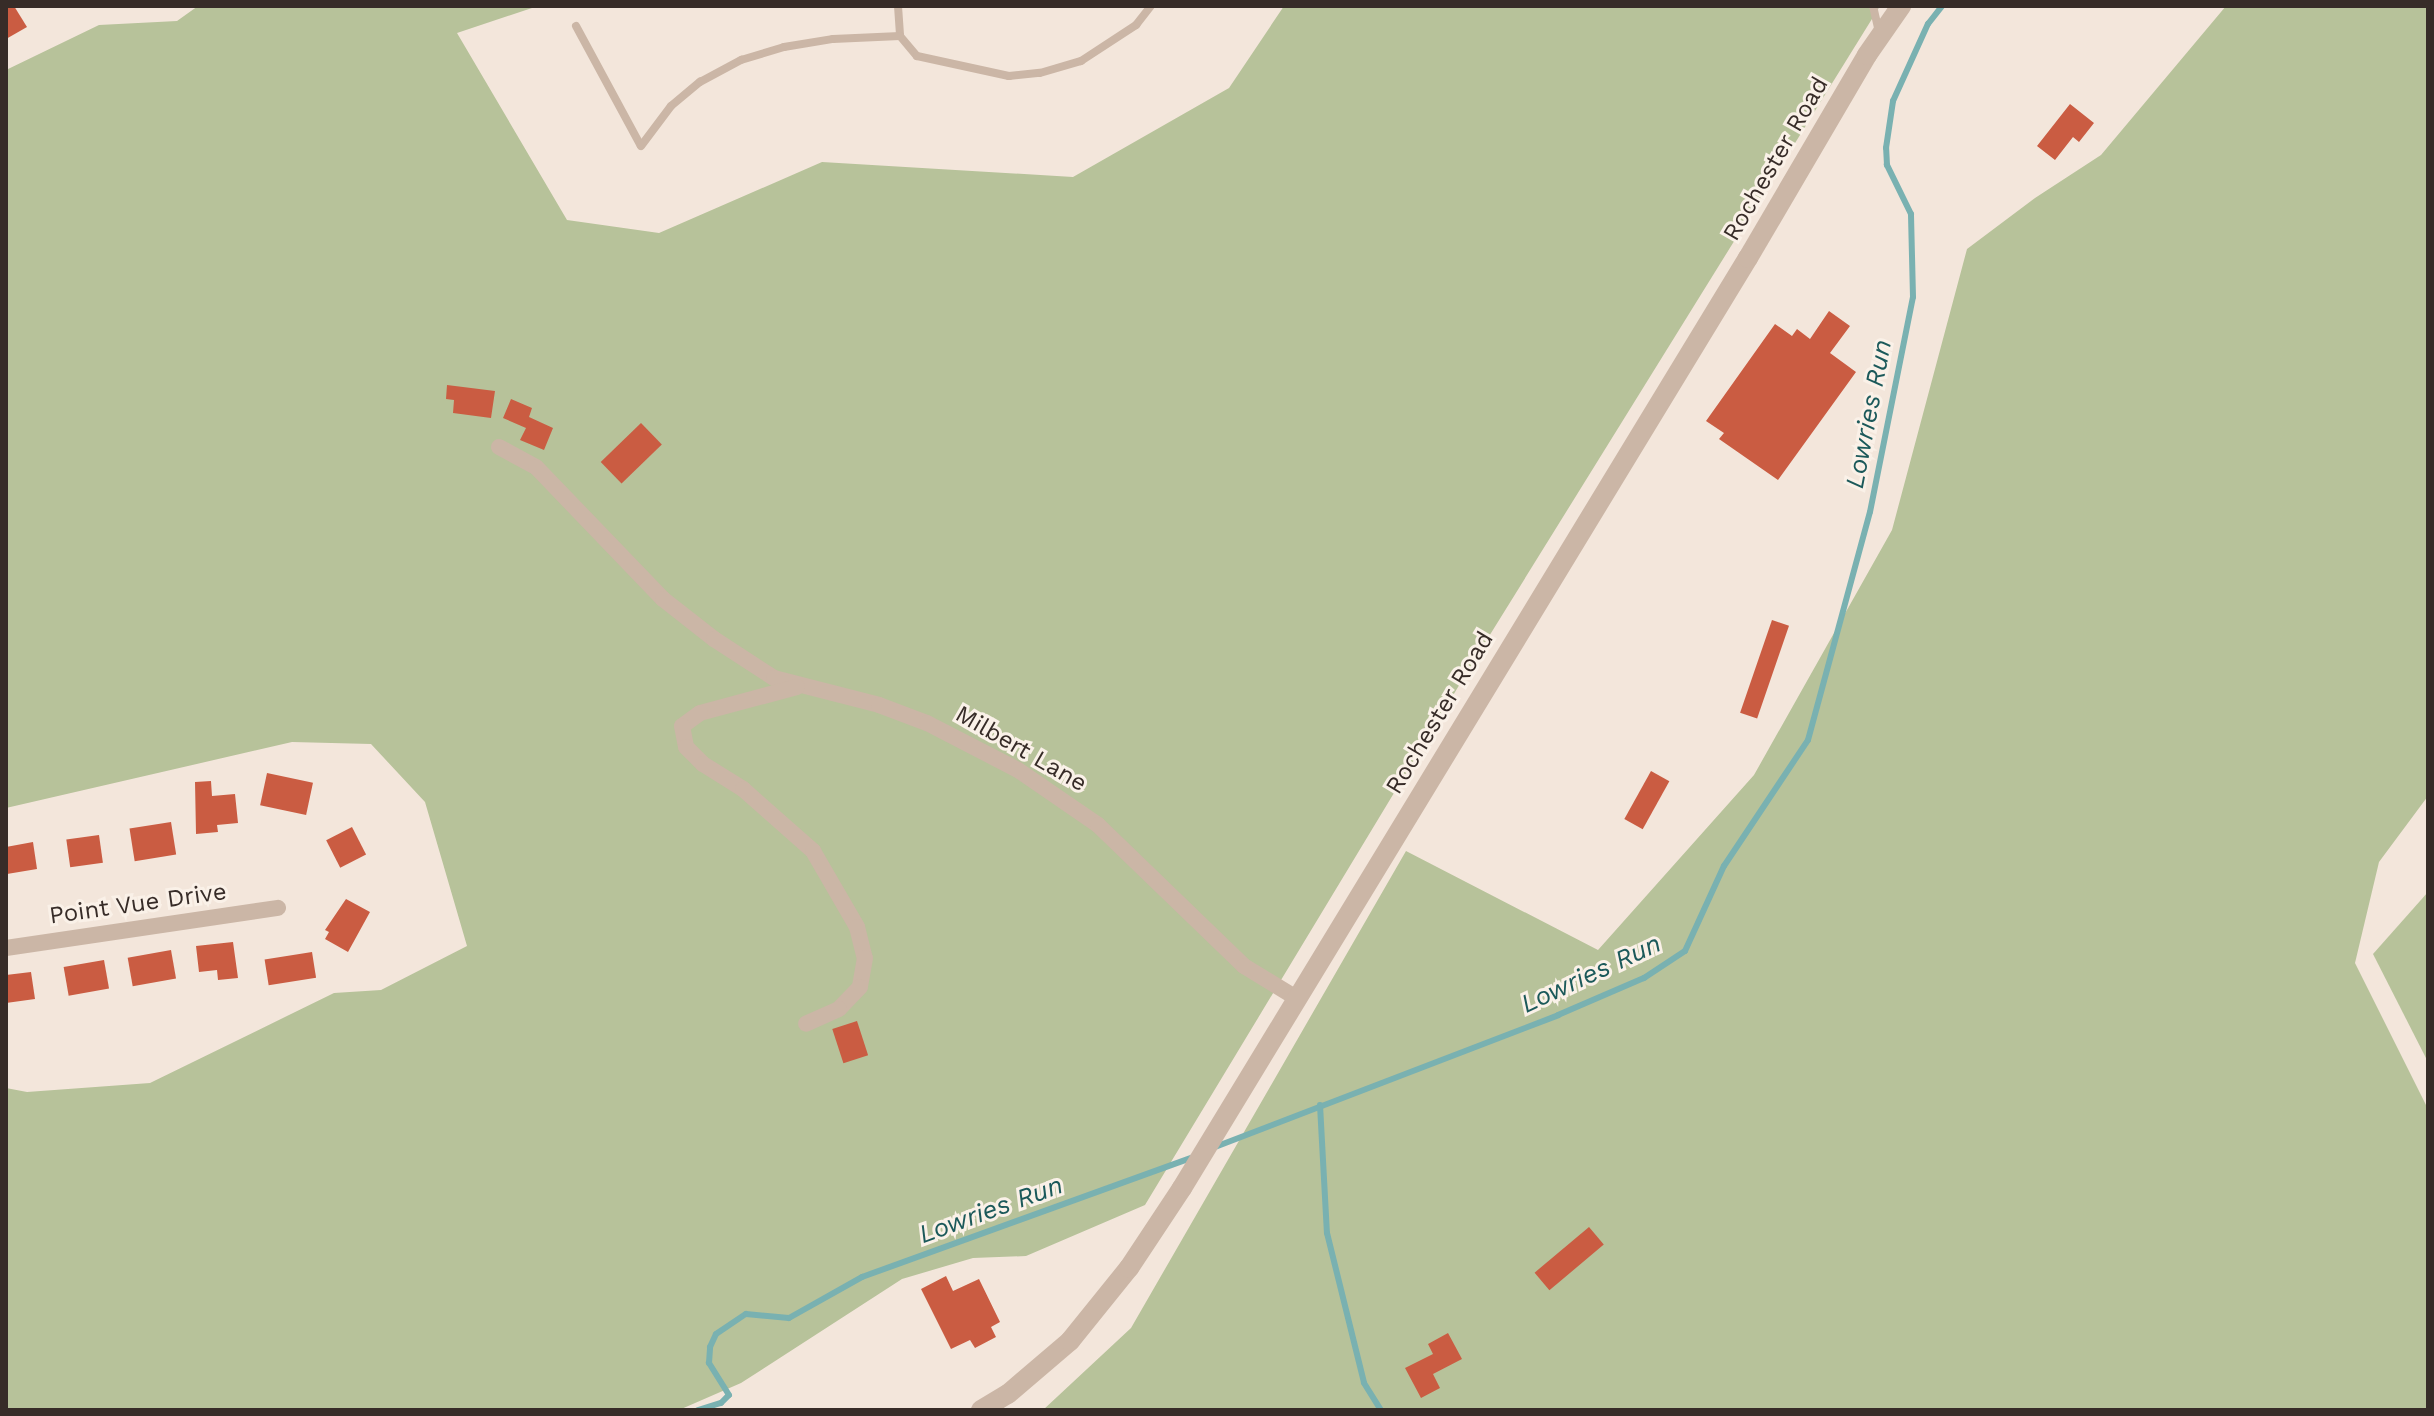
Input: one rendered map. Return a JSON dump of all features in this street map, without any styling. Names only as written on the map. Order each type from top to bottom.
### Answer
[{"type":"street","name":"Rochester Road","points":[[981,1410],[1008,1394],[1070,1341],[1129,1268],[1182,1188],[1901,6]]},
{"type":"street","name":"Milbert Lane","points":[[499,447],[536,467],[663,599],[748,663],[774,678],[799,687],[879,705],[927,723],[1018,770],[1098,825],[1244,966],[1298,999]]},
{"type":"street","name":"Milbert Lane","points":[[799,687],[700,713],[682,726],[686,747],[703,764],[743,789],[813,851],[857,927],[865,958],[860,987],[839,1009],[806,1024]]},
{"type":"street","name":"Point Vue Drive","points":[[6,948],[278,908]]},
{"type":"lane","points":[[898,6],[900,36],[917,56],[1009,76],[1040,73],[1081,61],[1136,25],[1151,6]]},
{"type":"lane","points":[[1873,6],[1880,36]]},
{"type":"lane","points":[[576,26],[641,146],[671,106],[700,82],[741,60],[796,45],[900,36]]},
{"type":"green space","points":[[198,6],[538,6],[457,33],[567,220],[659,233],[822,162],[1073,177],[1229,88],[1284,6],[1880,6],[1478,654],[1145,1205],[1026,1256],[973,1258],[902,1279],[741,1383],[679,1410],[6,1410],[6,1088],[27,1092],[150,1083],[334,993],[381,990],[467,946],[425,802],[371,744],[292,742],[6,808],[6,70],[99,25],[177,21]]},
{"type":"green space","points":[[2226,6],[2428,6],[2428,796],[2379,862],[2355,963],[2428,1109],[2428,1410],[1043,1410],[1131,1328],[1406,851],[1598,950],[1754,775],[1892,530],[1967,249],[2035,198],[2101,155]]},
{"type":"green space","points":[[2428,892],[2428,1062],[2373,954]]},
{"type":"building","points":[[6,6],[14,6],[27,27],[6,39]]},
{"type":"building","points":[[2070,104],[2094,123],[2079,142],[2073,137],[2055,160],[2037,146]]},
{"type":"building","points":[[1829,311],[1850,326],[1830,353],[1856,372],[1778,480],[1719,439],[1724,433],[1706,421],[1775,324],[1792,336],[1797,329],[1810,339]]},
{"type":"building","points":[[447,385],[495,391],[491,418],[453,413],[454,400],[446,399]]},
{"type":"building","points":[[511,399],[532,408],[529,417],[553,428],[544,450],[520,440],[526,428],[503,418]]},
{"type":"building","points":[[641,423],[662,445],[622,483],[601,462]]},
{"type":"building","points":[[1772,620],[1789,626],[1757,719],[1740,713]]},
{"type":"building","points":[[1651,771],[1669,781],[1643,829],[1624,819]]},
{"type":"building","points":[[267,773],[313,783],[306,815],[260,805]]},
{"type":"building","points":[[211,781],[212,796],[235,794],[238,823],[217,825],[218,832],[196,834],[195,782]]},
{"type":"building","points":[[171,822],[176,855],[135,861],[130,829]]},
{"type":"building","points":[[352,827],[366,855],[340,868],[326,840]]},
{"type":"building","points":[[99,835],[103,863],[70,867],[66,840]]},
{"type":"building","points":[[33,842],[37,869],[7,874],[6,847]]},
{"type":"building","points":[[346,899],[370,912],[348,952],[325,939],[329,932],[325,930]]},
{"type":"building","points":[[233,942],[238,978],[218,980],[217,970],[199,972],[196,946]]},
{"type":"building","points":[[171,950],[176,979],[133,986],[128,958]]},
{"type":"building","points":[[312,952],[316,978],[269,985],[265,960]]},
{"type":"building","points":[[104,960],[109,989],[69,996],[64,967]]},
{"type":"building","points":[[31,972],[35,999],[6,1003],[6,975]]},
{"type":"building","points":[[857,1021],[868,1055],[843,1063],[832,1029]]},
{"type":"building","points":[[1589,1227],[1604,1245],[1549,1290],[1535,1273]]},
{"type":"building","points":[[946,1276],[953,1291],[979,1279],[1000,1322],[991,1327],[996,1337],[975,1348],[970,1340],[951,1349],[921,1289]]},
{"type":"building","points":[[1448,1333],[1462,1359],[1433,1374],[1440,1388],[1421,1398],[1405,1368],[1433,1354],[1428,1344]]},
{"type":"waterway","name":"Lowries Run","points":[[1215,1147],[1558,1015],[1644,978],[1685,951],[1724,866],[1808,740],[1870,512],[1913,297],[1911,214],[1887,165],[1886,148],[1893,101],[1928,24],[1942,6]]},
{"type":"waterway","points":[[1320,1105],[1327,1233],[1364,1383],[1381,1410]]},
{"type":"waterway","name":"Lowries Run","points":[[698,1410],[721,1403],[729,1395],[709,1363],[710,1347],[716,1334],[746,1314],[789,1318],[862,1277],[1194,1157]]}]
